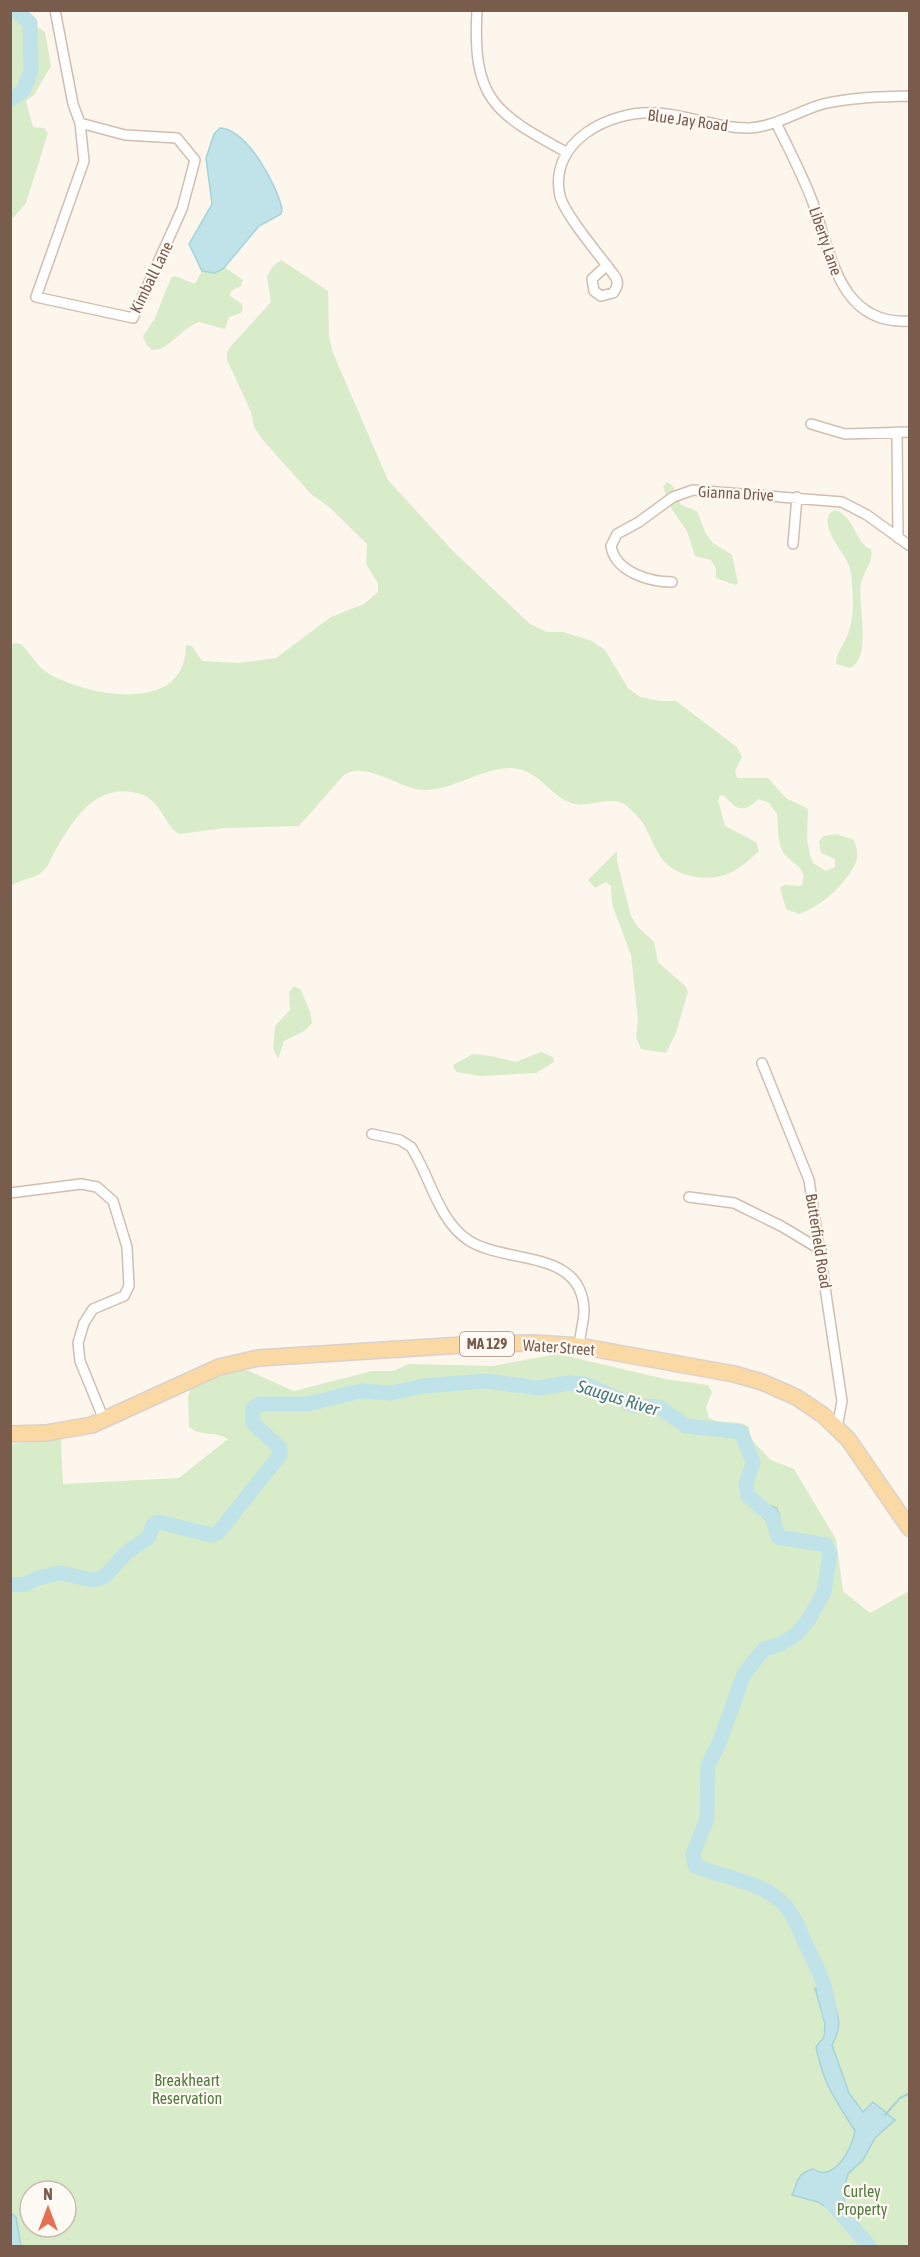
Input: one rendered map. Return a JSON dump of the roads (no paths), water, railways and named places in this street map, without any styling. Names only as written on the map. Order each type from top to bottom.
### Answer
[{"type":"main road","name":"Water Street","points":[[10,1434],[46,1433],[104,1420],[219,1367],[258,1358],[478,1344],[533,1343],[579,1346],[749,1378],[796,1397],[837,1428],[863,1458],[909,1529]]},
{"type":"street","name":"Kimball Lane","points":[[55,10],[73,104],[80,123],[84,161],[36,297],[133,318],[182,209],[195,160],[177,138],[125,135],[80,123]]},
{"type":"street","points":[[477,10],[478,62],[487,94],[496,107],[519,126],[567,152],[561,172],[560,196],[568,212],[607,265]]},
{"type":"street","name":"Blue Jay Road","points":[[567,152],[581,136],[599,125],[637,113],[676,115],[738,128],[776,123],[805,110],[845,100],[909,96]]},
{"type":"street","name":"Liberty Lane","points":[[776,123],[814,205],[840,282],[856,303],[874,315],[897,322],[909,321]]},
{"type":"street","points":[[811,424],[845,434],[909,432]]},
{"type":"street","points":[[897,432],[898,538]]},
{"type":"street","name":"Gianna Drive","points":[[672,582],[654,582],[619,563],[610,546],[617,534],[639,522],[673,497],[693,490],[842,502],[867,515],[909,546]]},
{"type":"street","points":[[793,544],[798,497]]},
{"type":"street","name":"Butterfield Road","points":[[762,1063],[809,1180],[842,1401],[837,1428]]},
{"type":"street","points":[[372,1134],[400,1140],[411,1147],[450,1221],[467,1239],[493,1252],[536,1260],[565,1269],[580,1288],[584,1310],[579,1346]]},
{"type":"street","points":[[10,1193],[81,1184],[97,1187],[113,1201],[127,1247],[129,1286],[124,1296],[93,1309],[84,1323],[78,1343],[80,1361],[104,1420]]},
{"type":"street","points":[[689,1197],[734,1203],[781,1226],[821,1250]]},
{"type":"water","points":[[220,128],[230,131],[250,148],[274,186],[282,209],[281,214],[259,226],[223,269],[215,273],[202,271],[189,244],[212,204],[206,158],[214,134]]},
{"type":"water","points":[[745,1492],[760,1502],[777,1508],[780,1517],[776,1531],[748,1501]]},
{"type":"water","points":[[815,1988],[829,1999],[837,2012],[838,2028],[832,2045],[849,2093],[863,2112],[873,2102],[895,2120],[875,2138],[863,2160],[848,2174],[843,2193],[846,2212],[841,2216],[818,2202],[792,2195],[799,2178],[804,2173],[813,2169],[828,2172],[841,2162],[855,2131],[831,2092],[819,2060],[816,2047],[824,2037],[825,2024]]},
{"type":"water","points":[[11,2213],[16,2217],[21,2246],[11,2246]]},
{"type":"waterway","name":"Saugus River","points":[[10,100],[23,91],[31,71],[30,23],[15,10]]},
{"type":"waterway","name":"Saugus River","points":[[10,1585],[26,1584],[38,1578],[60,1573],[93,1580],[104,1577],[126,1553],[149,1537],[153,1525],[158,1522],[212,1535],[218,1533],[280,1455],[280,1448],[253,1423],[253,1408],[260,1404],[308,1404],[360,1391],[392,1393],[423,1386],[486,1381],[539,1388],[568,1383],[584,1384],[636,1406],[659,1407],[686,1426],[741,1432],[753,1462],[746,1485],[748,1496],[772,1516],[778,1537],[826,1545],[830,1554],[824,1592],[809,1619],[797,1634],[781,1644],[764,1649],[744,1674],[718,1746],[708,1765],[707,1819],[693,1854],[695,1866],[761,1888],[784,1904],[796,1922],[818,1970],[827,1995],[830,2014]]},
{"type":"waterway","points":[[885,2115],[900,2098],[910,2093]]},
{"type":"waterway","name":"Saugus River","points":[[830,2201],[869,2246]]},
{"type":"park label","name":"Breakheart Reservation","points":[[187,2089]]},
{"type":"park label","name":"Curley Property","points":[[862,2200]]}]
